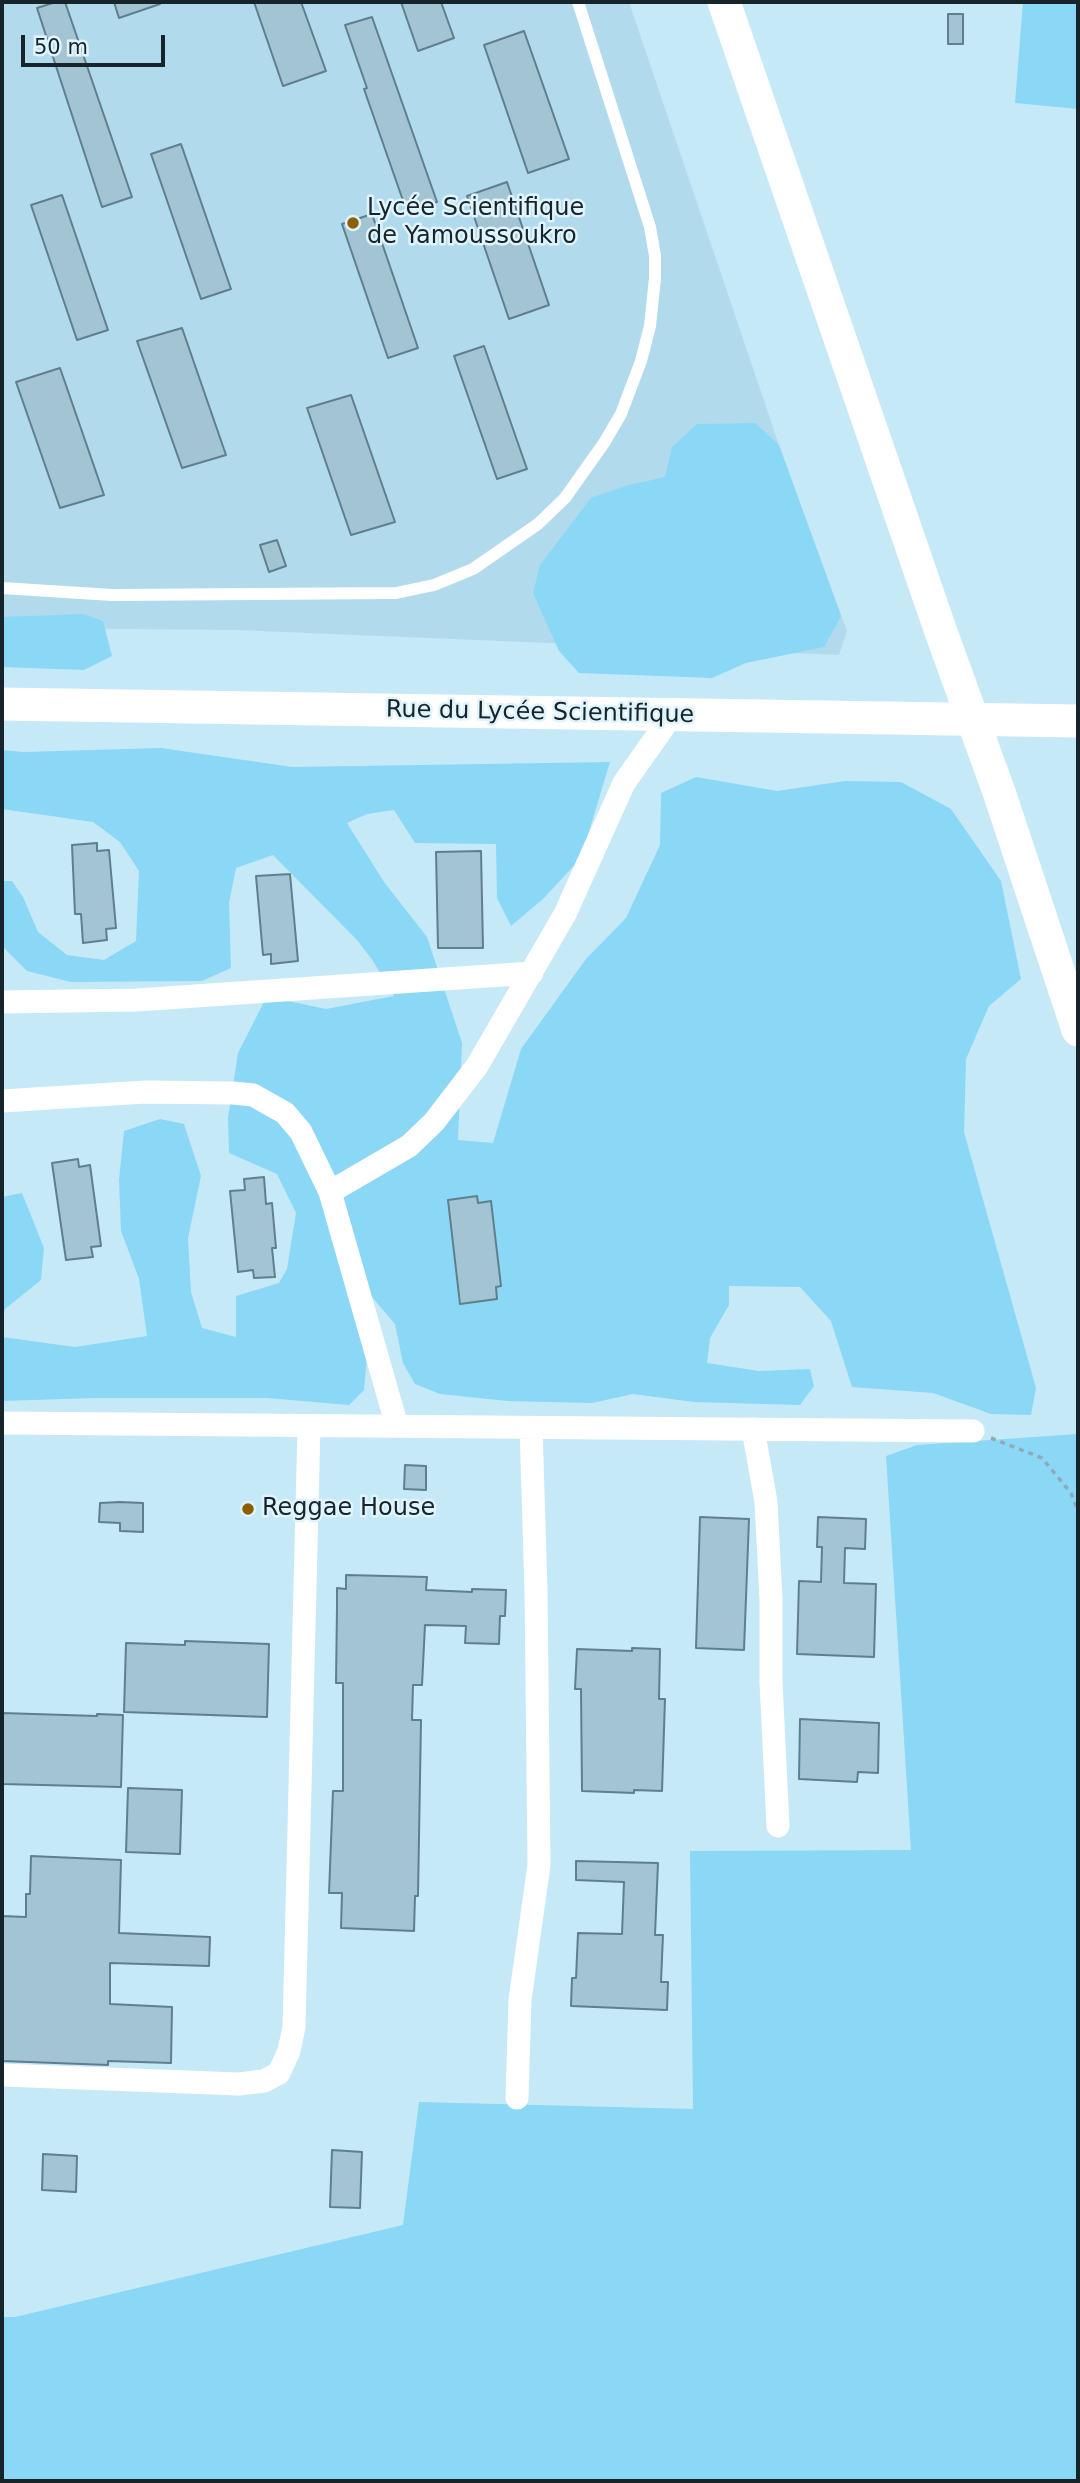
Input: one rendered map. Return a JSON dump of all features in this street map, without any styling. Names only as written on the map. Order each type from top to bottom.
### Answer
[{"type":"street","points":[[724,2],[999,792],[1078,1030]]},
{"type":"street","name":"Rue du Lycée Scientifique","points":[[2,704],[1078,721]]},
{"type":"street","points":[[330,1192],[409,1146],[434,1122],[477,1066],[565,914],[624,783],[672,715]]},
{"type":"street","points":[[2,1002],[137,1000],[532,973]]},
{"type":"street","points":[[2,1101],[145,1092],[253,1095],[285,1114],[301,1132],[330,1192],[397,1426]]},
{"type":"street","points":[[2,1423],[973,1431]]},
{"type":"street","points":[[2,2075],[239,2084],[264,2081],[279,2073],[289,2051],[294,2027],[310,1426]]},
{"type":"street","points":[[517,2098],[520,2000],[539,1865],[531,1427]]},
{"type":"street","points":[[753,1429],[766,1502],[778,1826]]},
{"type":"lane","points":[[2,588],[112,595],[396,593],[434,585],[472,569],[538,524],[565,498],[621,414],[641,361],[650,326],[655,278],[655,256],[650,227],[578,2]]},
{"type":"path","points":[[973,1431],[1042,1458],[1071,1493],[1078,1511]]},
{"type":"shaded area","name":"Lycée Scientifique de Yamoussoukro","points":[[2,2],[629,2],[779,445],[847,631],[839,655],[235,630],[2,628]]},
{"type":"shaded area","points":[[1023,2],[1078,2],[1078,109],[1015,103]]},
{"type":"shaded area","points":[[755,423],[779,445],[841,616],[824,647],[746,663],[712,678],[579,673],[559,651],[533,593],[540,565],[591,498],[625,486],[665,477],[672,447],[697,424]]},
{"type":"shaded area","points":[[83,614],[103,621],[112,656],[84,670],[2,667],[2,617]]},
{"type":"shaded area","points":[[161,748],[292,767],[610,762],[581,858],[543,899],[511,926],[497,898],[496,844],[415,843],[394,810],[367,814],[347,823],[384,882],[427,937],[462,1043],[458,1140],[493,1143],[521,1049],[586,959],[626,918],[660,845],[661,793],[696,777],[777,791],[845,781],[901,782],[951,809],[1001,881],[1021,979],[989,1006],[966,1059],[964,1132],[1036,1388],[1031,1415],[991,1414],[933,1393],[852,1387],[831,1321],[800,1287],[729,1286],[729,1305],[710,1338],[707,1363],[759,1371],[810,1369],[814,1386],[800,1405],[694,1402],[633,1394],[592,1403],[507,1401],[440,1394],[415,1384],[403,1363],[395,1324],[372,1297],[354,1310],[367,1357],[364,1390],[349,1405],[267,1398],[2,1401],[2,1337],[75,1347],[147,1336],[139,1279],[121,1231],[119,1180],[124,1131],[160,1119],[184,1124],[201,1176],[188,1238],[191,1292],[202,1328],[236,1337],[236,1296],[279,1283],[287,1269],[296,1213],[277,1174],[229,1153],[228,1118],[238,1053],[265,1000],[278,999],[326,1009],[394,996],[358,941],[273,855],[236,868],[229,903],[231,968],[202,981],[71,982],[27,971],[2,946],[2,881],[12,881],[23,897],[38,932],[67,955],[104,960],[136,941],[139,871],[120,842],[93,822],[2,809],[2,750],[24,752]]},
{"type":"shaded area","points":[[22,1193],[44,1248],[41,1280],[5,1309],[2,1322],[2,1197]]},
{"type":"shaded area","points":[[1078,1434],[1078,2481],[2,2481],[2,2317],[15,2317],[403,2225],[419,2102],[693,2109],[690,1851],[911,1850],[886,1456],[917,1445]]},
{"type":"building","points":[[65,2],[132,197],[102,207],[37,8]]},
{"type":"building","points":[[114,2],[160,2],[160,4],[119,18]]},
{"type":"building","points":[[254,2],[301,2],[326,71],[283,86]]},
{"type":"building","points":[[401,2],[441,2],[454,38],[418,51]]},
{"type":"building","points":[[948,14],[963,14],[963,44],[948,44]]},
{"type":"building","points":[[372,17],[437,202],[407,212],[364,89],[367,88],[345,25]]},
{"type":"building","points":[[524,31],[569,159],[528,173],[484,45]]},
{"type":"building","points":[[181,144],[231,289],[201,299],[151,154]]},
{"type":"building","points":[[507,182],[549,305],[509,319],[467,196]]},
{"type":"building","points":[[62,195],[108,330],[77,340],[31,205]]},
{"type":"building","points":[[372,214],[418,348],[388,358],[342,224]]},
{"type":"building","points":[[182,328],[226,455],[182,468],[137,341]]},
{"type":"building","points":[[484,346],[527,469],[497,479],[454,356]]},
{"type":"building","points":[[60,368],[104,495],[60,508],[16,382]]},
{"type":"building","points":[[351,395],[395,522],[351,535],[307,408]]},
{"type":"building","points":[[277,540],[286,566],[269,572],[260,545]]},
{"type":"building","points":[[97,843],[97,851],[109,850],[116,928],[106,929],[107,940],[83,943],[81,914],[75,914],[72,845]]},
{"type":"building","points":[[481,851],[483,948],[438,948],[436,852]]},
{"type":"building","points":[[290,874],[298,961],[271,964],[271,954],[263,955],[256,876]]},
{"type":"building","points":[[78,1159],[79,1167],[90,1165],[101,1246],[91,1247],[93,1257],[66,1260],[52,1163]]},
{"type":"building","points":[[264,1177],[266,1204],[272,1203],[276,1248],[272,1248],[275,1277],[254,1278],[253,1270],[238,1272],[230,1191],[245,1190],[244,1179]]},
{"type":"building","points":[[477,1196],[478,1203],[491,1201],[501,1286],[496,1287],[497,1299],[460,1304],[448,1200]]},
{"type":"building","points":[[405,1465],[426,1466],[426,1490],[404,1489]]},
{"type":"building","points":[[100,1503],[143,1503],[143,1532],[120,1531],[120,1523],[99,1522]]},
{"type":"building","points":[[700,1517],[749,1519],[744,1650],[696,1648]]},
{"type":"building","points":[[818,1517],[866,1519],[865,1549],[845,1548],[844,1583],[876,1584],[874,1657],[797,1654],[799,1581],[821,1582],[822,1547],[817,1547]]},
{"type":"building","points":[[346,1575],[427,1577],[426,1590],[506,1590],[505,1616],[500,1616],[499,1644],[465,1643],[466,1626],[425,1625],[422,1685],[413,1685],[412,1720],[421,1720],[418,1896],[415,1896],[414,1931],[341,1928],[342,1893],[329,1893],[333,1791],[343,1791],[343,1683],[336,1683],[337,1588],[346,1589]]},
{"type":"building","points":[[185,1641],[269,1644],[267,1717],[124,1712],[126,1643],[185,1645]]},
{"type":"building","points":[[632,1648],[660,1649],[659,1699],[665,1699],[662,1791],[582,1791],[581,1689],[575,1689],[577,1649],[632,1651]]},
{"type":"building","points":[[2,1713],[123,1715],[121,1787],[2,1784]]},
{"type":"building","points":[[800,1719],[879,1723],[878,1773],[858,1772],[857,1782],[799,1779]]},
{"type":"building","points":[[128,1788],[182,1790],[180,1854],[126,1852]]},
{"type":"building","points":[[31,1856],[121,1860],[119,1933],[210,1937],[209,1966],[110,1963],[110,2004],[172,2007],[171,2063],[108,2061],[108,2065],[2,2061],[2,1916],[26,1917],[26,1894],[30,1894]]},
{"type":"building","points":[[576,1861],[658,1863],[655,1935],[663,1935],[661,1982],[668,1982],[667,2010],[571,2006],[572,1978],[576,1978],[578,1933],[622,1934],[624,1882],[576,1880]]},
{"type":"building","points":[[332,2150],[362,2152],[360,2208],[330,2207]]},
{"type":"building","points":[[43,2154],[77,2156],[76,2192],[42,2190]]},
{"type":"place","name":"Lycée Scientifique de Yamoussoukro","points":[[353,223]]},
{"type":"place","name":"Reggae House","points":[[248,1509]]}]
